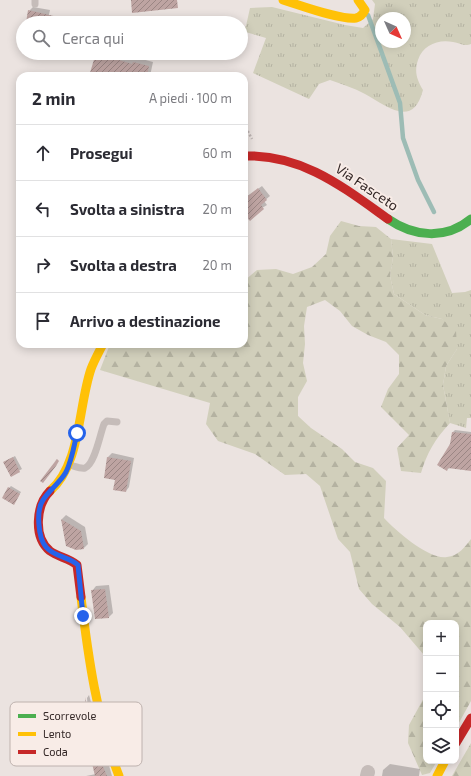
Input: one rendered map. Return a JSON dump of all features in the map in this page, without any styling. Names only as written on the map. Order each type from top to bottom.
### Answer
[{"type":"street","points":[[284,0],[354,18],[362,15],[365,10],[358,0]]},
{"type":"street","name":"Via Fasceto","points":[[248,156],[265,155],[280,158],[319,172],[399,226],[411,231],[432,234],[448,232],[464,226],[471,219]]},
{"type":"street","points":[[98,702],[83,616],[78,565],[73,560],[50,552],[42,541],[39,533],[41,502],[62,477],[69,465],[92,369],[100,348]]},
{"type":"street","points":[[459,738],[471,718]]},
{"type":"street","points":[[437,776],[443,764]]},
{"type":"street","points":[[116,766],[120,776]]},
{"type":"lane","points":[[69,465],[83,468],[86,467],[94,456],[104,424],[107,421],[117,422]]},
{"type":"green space","points":[[372,0],[471,0],[471,44],[464,45],[442,41],[432,44],[423,50],[418,60],[416,72],[423,90],[419,102],[413,109],[406,112],[390,108],[365,94],[330,80],[319,84],[309,99],[253,73],[266,38],[248,33],[248,17],[250,8],[272,7],[363,28],[373,19],[375,4]]},
{"type":"green space","points":[[341,221],[359,226],[376,227],[391,239],[393,257],[390,276],[394,294],[425,315],[442,319],[456,330],[457,349],[446,366],[443,385],[450,423],[432,446],[421,473],[401,471],[397,448],[409,435],[381,407],[388,389],[399,374],[399,355],[386,342],[368,335],[352,326],[340,311],[325,300],[307,307],[304,326],[305,344],[303,363],[307,381],[298,397],[298,416],[311,428],[342,449],[355,462],[373,468],[386,481],[384,518],[413,544],[431,554],[440,557],[447,557],[458,553],[471,539],[471,701],[459,723],[459,620],[423,620],[423,654],[400,627],[372,604],[359,589],[350,552],[338,539],[320,486],[306,474],[285,475],[255,454],[218,441],[206,424],[210,403],[100,370],[108,348],[248,348],[248,278],[257,270],[276,269],[293,274],[312,267],[326,254],[330,236]]},
{"type":"green space","points":[[391,239],[432,244],[452,293],[471,290],[471,418],[467,418],[466,428],[450,423],[443,385],[446,366],[457,349],[442,319],[425,315],[394,294],[390,276],[393,257]]},
{"type":"green space","points":[[423,699],[423,764],[435,764],[430,773],[422,775],[408,743],[409,725]]},
{"type":"green space","points":[[471,743],[471,776],[452,776]]},
{"type":"building","points":[[131,0],[177,0],[178,8],[132,13]]},
{"type":"building","points":[[28,10],[54,16],[27,16]]},
{"type":"building","points":[[94,60],[119,60],[132,64],[133,62],[149,66],[148,72],[90,72]]},
{"type":"building","points":[[258,188],[267,200],[261,205],[264,209],[250,221],[248,219],[248,196]]},
{"type":"building","points":[[452,432],[471,434],[471,471],[448,468],[447,471],[437,465],[450,444]]},
{"type":"building","points":[[13,457],[20,472],[11,477],[3,462]]},
{"type":"building","points":[[107,457],[131,461],[126,492],[113,490],[115,480],[104,478]]},
{"type":"building","points":[[57,459],[59,461],[43,483],[40,481]]},
{"type":"building","points":[[8,487],[20,494],[14,505],[2,498]]},
{"type":"building","points":[[61,519],[81,531],[84,549],[76,550],[66,546]]},
{"type":"building","points":[[105,589],[109,618],[95,619],[91,590]]},
{"type":"building","points":[[93,766],[103,766],[107,776],[95,776]]},
{"type":"waterway","points":[[368,15],[400,103],[403,138],[418,180],[434,212]]},
{"type":"traffic: fast","points":[[388,219],[408,230],[430,234],[451,230],[461,226],[471,219]]},
{"type":"traffic: slow","points":[[283,0],[330,15],[349,18],[356,18],[363,14],[365,10],[358,0]]},
{"type":"traffic: slow","points":[[50,491],[60,480],[68,466],[73,451],[91,369],[101,348]]},
{"type":"traffic: slow","points":[[81,597],[90,665],[97,702]]},
{"type":"traffic: slow","points":[[437,776],[443,764]]},
{"type":"traffic: slow","points":[[115,766],[119,776]]},
{"type":"traffic: jam","points":[[248,156],[285,160],[321,175],[355,195],[388,219]]},
{"type":"traffic: jam","points":[[50,491],[45,497],[39,512],[38,521],[41,538],[50,551],[77,565],[81,597]]},
{"type":"traffic: jam","points":[[459,738],[471,718]]},
{"type":"route","points":[[77,433],[66,472],[41,502],[39,533],[45,547],[50,552],[73,560],[78,565],[83,616]]}]
